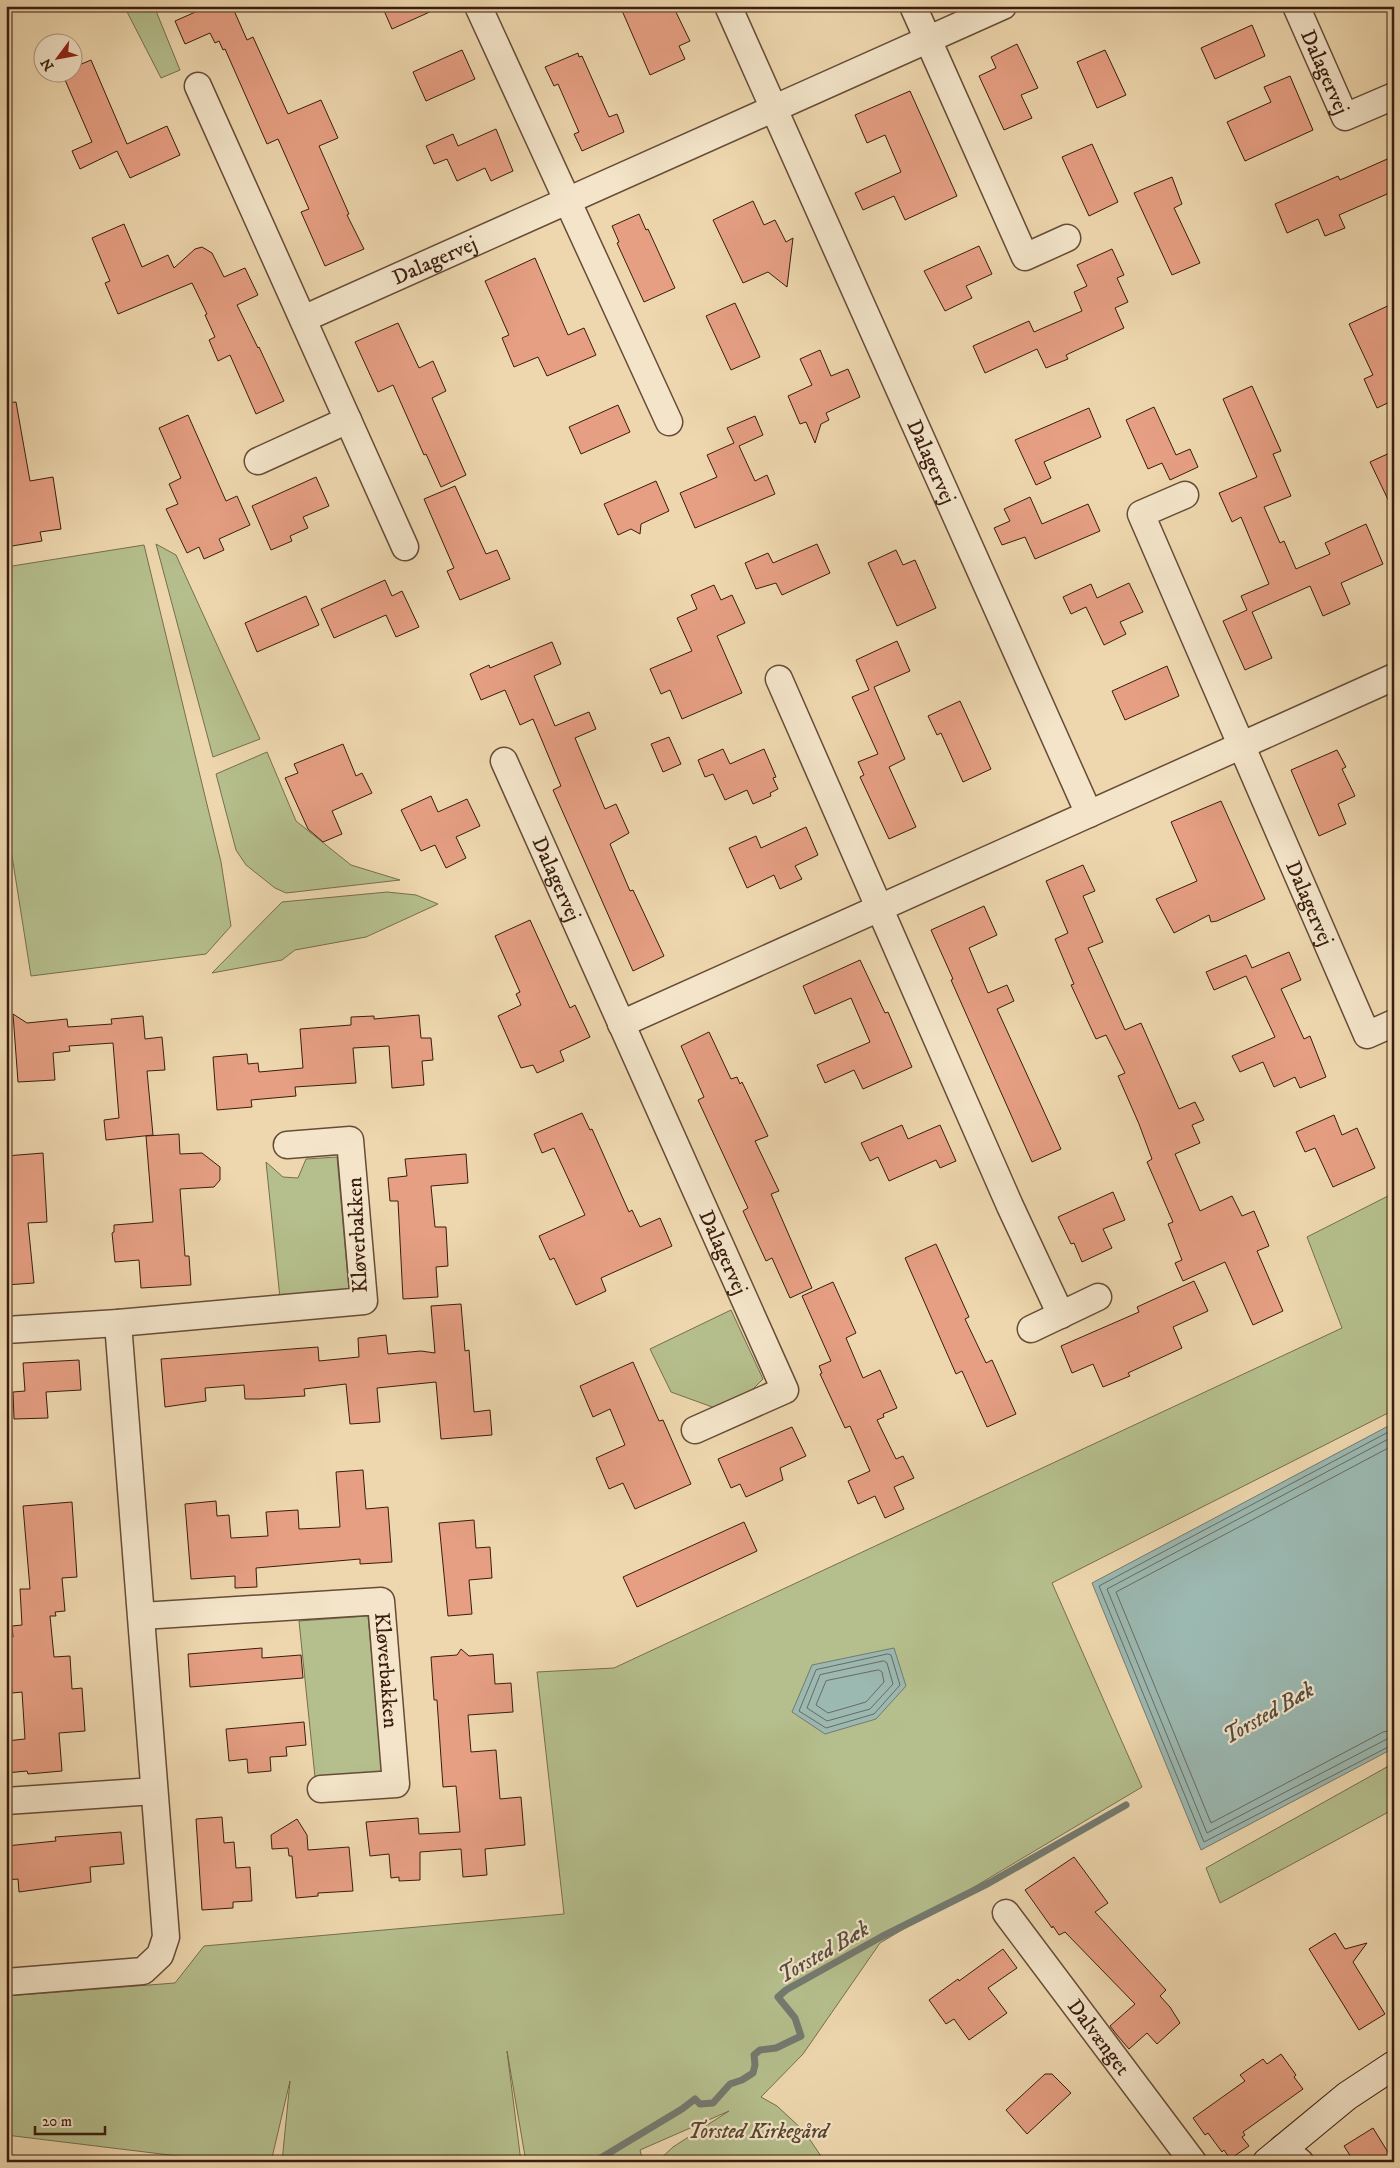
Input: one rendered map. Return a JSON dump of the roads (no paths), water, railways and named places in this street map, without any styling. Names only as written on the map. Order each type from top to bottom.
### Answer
[{"type":"street","points":[[478,6],[669,422]]},
{"type":"street","name":"Dalagervej","points":[[728,6],[1090,814]]},
{"type":"street","points":[[913,6],[1025,257],[1067,238]]},
{"type":"street","name":"Dalagervej","points":[[302,319],[1003,6]]},
{"type":"street","name":"Dalagervej","points":[[1296,6],[1345,117],[1394,96]]},
{"type":"street","points":[[198,86],[405,547]]},
{"type":"street","points":[[258,461],[348,420]]},
{"type":"street","name":"Dalagervej","points":[[1185,495],[1141,514],[1367,1034],[1394,1023]]},
{"type":"street","points":[[621,1024],[1394,677]]},
{"type":"street","points":[[779,679],[1007,1198],[1061,1315]]},
{"type":"street","name":"Dalagervej","points":[[504,761],[785,1390],[695,1430]]},
{"type":"street","name":"Kløverbakken","points":[[6,1330],[118,1323],[364,1302],[350,1140],[287,1145]]},
{"type":"street","points":[[1031,1329],[1098,1297]]},
{"type":"street","points":[[6,1982],[142,1971],[160,1955],[166,1937],[118,1323]]},
{"type":"street","name":"Kløverbakken","points":[[142,1616],[381,1602],[396,1784],[321,1789]]},
{"type":"street","points":[[6,1801],[154,1791]]},
{"type":"street","name":"Dalvænget","points":[[1006,1913],[1193,2162]]},
{"type":"street","points":[[1283,2157],[1347,2096],[1394,2065]]},
{"type":"water","points":[[1394,1423],[1394,1748],[1201,1850],[1092,1583]]},
{"type":"water","points":[[894,1648],[906,1686],[876,1719],[825,1734],[792,1712],[812,1665]]},
{"type":"waterway","name":"Torsted Bæk","points":[[594,2162],[682,2109],[695,2099],[700,2104],[713,2103],[730,2084],[742,2080],[753,2073],[755,2065],[754,2055],[760,2050],[776,2048],[801,2036],[795,2018],[778,1997],[786,1990],[881,1937],[989,1883],[1126,1805]]},
{"type":"park label","name":"Torsted Kirkegård","points":[[758,2131]]}]
